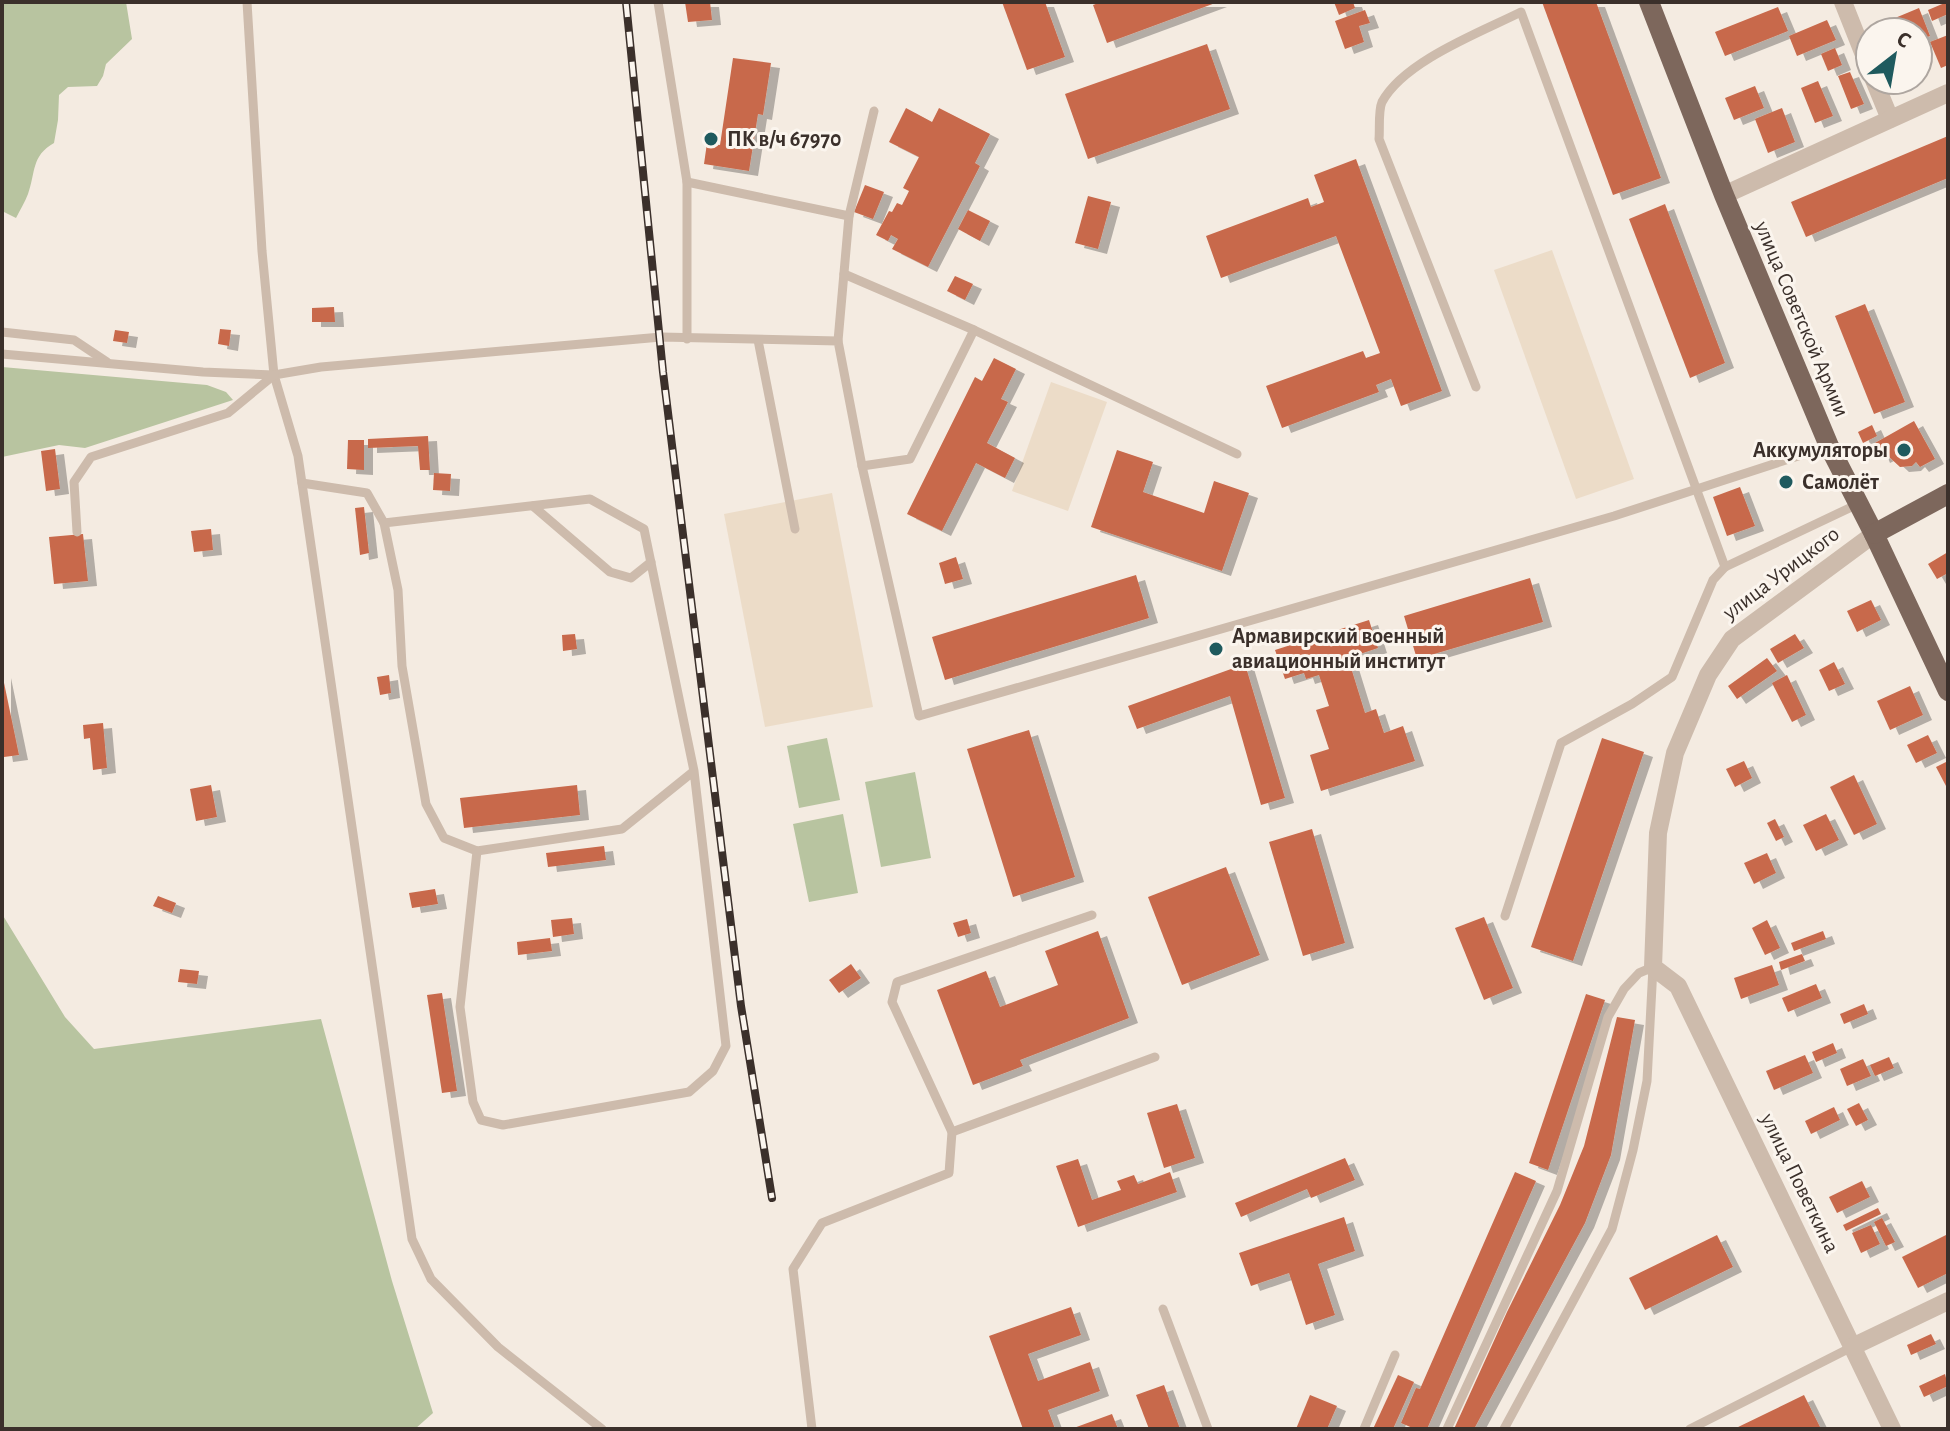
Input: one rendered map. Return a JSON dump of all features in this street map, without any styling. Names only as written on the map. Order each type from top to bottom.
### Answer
[{"type":"main road","name":"улица Советской Армии","points":[[1649,2],[1724,195],[1829,446],[1948,691]]},
{"type":"main road","name":"улица Урицкого","points":[[1874,534],[1948,494]]},
{"type":"street","points":[[1843,2],[1854,30]]},
{"type":"street","points":[[1724,195],[1948,93]]},
{"type":"street","points":[[1881,96],[1890,119]]},
{"type":"street","name":"улица Урицкого","points":[[1653,967],[1658,833],[1675,753],[1708,675],[1732,639],[1874,534]]},
{"type":"street","name":"улица Поветкина","points":[[1653,967],[1678,986],[1892,1429]]},
{"type":"street","points":[[1852,1347],[1948,1301]]},
{"type":"lane","points":[[247,2],[262,251],[274,375],[298,456],[412,1239],[431,1279],[498,1347],[602,1429]]},
{"type":"lane","points":[[658,2],[687,182],[687,339]]},
{"type":"lane","points":[[1476,387],[1379,139],[1381,104],[1400,82],[1435,54],[1521,12],[1725,567]]},
{"type":"lane","points":[[874,111],[849,216],[838,341],[862,466],[919,716],[1614,516],[1829,446]]},
{"type":"lane","points":[[687,182],[849,216]]},
{"type":"lane","points":[[844,274],[974,330],[1237,454]]},
{"type":"lane","points":[[862,466],[910,459],[974,330]]},
{"type":"lane","points":[[2,332],[74,340],[110,364]]},
{"type":"lane","points":[[2,354],[203,372],[274,375],[321,367],[661,337],[838,341]]},
{"type":"lane","points":[[758,340],[795,529]]},
{"type":"lane","points":[[77,532],[74,482],[91,457],[228,413],[274,375]]},
{"type":"lane","points":[[302,483],[367,493],[384,523],[398,590],[402,666],[426,804],[444,838],[477,851],[622,829],[694,771]]},
{"type":"lane","points":[[384,523],[590,499],[644,529],[694,771],[726,1046],[713,1071],[689,1092],[503,1125],[481,1120],[473,1102],[460,1007],[477,851]]},
{"type":"lane","points":[[1505,916],[1561,743],[1632,704],[1672,677],[1713,580],[1725,567],[1859,503]]},
{"type":"lane","points":[[533,506],[610,572],[631,578],[651,562]]},
{"type":"lane","points":[[812,1429],[793,1269],[822,1223],[949,1173],[952,1132],[892,1002],[897,982],[1092,915]]},
{"type":"lane","points":[[1447,1429],[1557,1191],[1608,1017],[1624,989],[1639,973],[1653,967],[1647,1081],[1612,1229],[1504,1429]]},
{"type":"lane","points":[[952,1132],[1155,1057]]},
{"type":"lane","points":[[1163,1309],[1208,1429]]},
{"type":"lane","points":[[1690,1429],[1852,1347]]},
{"type":"lane","points":[[1364,1429],[1395,1355]]},
{"type":"green space","points":[[2,2],[126,2],[132,39],[106,64],[97,86],[68,87],[59,95],[54,143],[41,153],[28,194],[16,218],[2,211]]},
{"type":"green space","points":[[2,367],[207,385],[226,392],[233,400],[85,448],[59,445],[2,457]]},
{"type":"green space","points":[[827,738],[840,800],[799,808],[787,746]]},
{"type":"green space","points":[[915,772],[931,858],[881,867],[865,782]]},
{"type":"green space","points":[[843,814],[858,893],[809,902],[793,824]]},
{"type":"green space","points":[[2,914],[65,1017],[94,1049],[321,1019],[392,1281],[433,1413],[415,1429],[2,1429]]},
{"type":"shaded area","points":[[1552,250],[1634,479],[1576,499],[1494,270]]},
{"type":"shaded area","points":[[1051,382],[1107,402],[1068,511],[1012,491]]},
{"type":"shaded area","points":[[832,493],[873,707],[765,727],[724,514]]},
{"type":"building","points":[[685,2],[710,2],[712,20],[688,22]]},
{"type":"building","points":[[1002,2],[1045,2],[1065,57],[1027,70]]},
{"type":"building","points":[[1101,2],[1218,2],[1107,43],[1093,5]]},
{"type":"building","points":[[1334,2],[1353,2],[1355,8],[1339,15]]},
{"type":"building","points":[[1542,2],[1596,2],[1661,178],[1613,195]]},
{"type":"building","points":[[1947,2],[1948,14],[1934,20],[1928,10]]},
{"type":"building","points":[[1778,7],[1788,31],[1725,56],[1715,32]]},
{"type":"building","points":[[1919,8],[1922,16],[1900,16]]},
{"type":"building","points":[[1365,10],[1370,23],[1359,26],[1364,42],[1345,49],[1335,21]]},
{"type":"building","points":[[1827,20],[1836,40],[1797,56],[1789,36]]},
{"type":"building","points":[[1948,35],[1948,65],[1941,68],[1934,51],[1934,40]]},
{"type":"building","points":[[1207,44],[1230,109],[1088,159],[1065,94]]},
{"type":"building","points":[[1835,48],[1842,65],[1828,71],[1821,54]]},
{"type":"building","points":[[733,58],[771,63],[763,115],[758,114],[749,171],[704,164],[707,143],[720,145]]},
{"type":"building","points":[[1850,72],[1854,81],[1854,96],[1860,96],[1864,104],[1851,109],[1838,76]]},
{"type":"building","points":[[1818,81],[1833,116],[1815,123],[1801,88]]},
{"type":"building","points":[[1755,86],[1764,108],[1734,120],[1725,98]]},
{"type":"building","points":[[906,108],[932,122],[939,108],[990,134],[975,163],[980,166],[928,267],[892,249],[898,239],[891,235],[888,241],[876,235],[889,211],[892,212],[897,203],[902,205],[909,191],[903,188],[919,157],[889,142]]},
{"type":"building","points":[[1782,108],[1795,142],[1768,153],[1755,119]]},
{"type":"building","points":[[1948,136],[1948,178],[1806,237],[1791,202]]},
{"type":"building","points":[[1356,159],[1442,391],[1401,406],[1391,379],[1376,385],[1379,392],[1282,428],[1266,386],[1363,351],[1366,358],[1380,353],[1336,236],[1221,278],[1206,236],[1308,198],[1311,207],[1324,202],[1314,175]]},
{"type":"building","points":[[865,185],[884,192],[873,219],[854,212]]},
{"type":"building","points":[[1088,196],[1111,202],[1098,249],[1075,243]]},
{"type":"building","points":[[1665,204],[1725,363],[1690,378],[1629,219]]},
{"type":"building","points":[[968,210],[990,221],[980,241],[958,229]]},
{"type":"building","points":[[955,276],[973,284],[965,300],[947,291]]},
{"type":"building","points":[[1865,304],[1905,402],[1874,414],[1835,316]]},
{"type":"building","points":[[334,307],[335,322],[312,322],[312,308]]},
{"type":"building","points":[[220,329],[231,330],[229,346],[218,344]]},
{"type":"building","points":[[115,330],[129,332],[127,343],[113,341]]},
{"type":"building","points":[[994,358],[1016,369],[1001,399],[1008,402],[987,443],[1015,458],[1005,478],[976,463],[942,531],[907,514],[975,377],[982,381]]},
{"type":"building","points":[[1914,421],[1935,459],[1920,467],[1916,462],[1912,466],[1900,467],[1887,455],[1881,458],[1875,443]]},
{"type":"building","points":[[1872,425],[1877,436],[1863,443],[1858,432]]},
{"type":"building","points":[[428,436],[430,470],[420,470],[418,446],[368,448],[368,439]]},
{"type":"building","points":[[348,440],[364,440],[364,470],[347,469]]},
{"type":"building","points":[[55,449],[60,489],[46,491],[41,451]]},
{"type":"building","points":[[1117,450],[1153,462],[1143,492],[1204,513],[1214,481],[1249,493],[1222,571],[1091,527]]},
{"type":"building","points":[[434,473],[451,474],[450,491],[433,490]]},
{"type":"building","points":[[1740,487],[1755,526],[1727,536],[1713,497]]},
{"type":"building","points":[[364,507],[369,553],[360,555],[355,508]]},
{"type":"building","points":[[211,529],[213,550],[194,552],[191,531]]},
{"type":"building","points":[[83,534],[88,581],[54,584],[49,537]]},
{"type":"building","points":[[1948,552],[1948,573],[1937,579],[1928,564]]},
{"type":"building","points":[[956,557],[963,579],[945,584],[939,563]]},
{"type":"building","points":[[1136,575],[1149,618],[945,680],[932,637]]},
{"type":"building","points":[[1530,578],[1543,622],[1417,659],[1404,616]]},
{"type":"building","points":[[1871,600],[1881,620],[1857,632],[1847,611]]},
{"type":"building","points":[[1369,620],[1378,648],[1348,658],[1365,713],[1376,709],[1384,733],[1403,726],[1415,761],[1321,791],[1310,755],[1329,749],[1316,710],[1329,706],[1319,675],[1306,679],[1304,673],[1285,679],[1275,650]]},
{"type":"building","points":[[575,634],[577,649],[563,651],[562,635]]},
{"type":"building","points":[[1795,634],[1804,648],[1778,663],[1770,649]]},
{"type":"building","points":[[1767,658],[1777,671],[1737,699],[1728,686]]},
{"type":"building","points":[[1834,662],[1845,684],[1829,691],[1819,670]]},
{"type":"building","points":[[1245,664],[1285,798],[1261,805],[1230,696],[1137,729],[1128,706]]},
{"type":"building","points":[[2,673],[19,755],[4,757],[2,745]]},
{"type":"building","points":[[389,675],[391,693],[380,695],[377,677]]},
{"type":"building","points":[[1787,675],[1806,715],[1792,722],[1772,683]]},
{"type":"building","points":[[1910,686],[1923,715],[1890,730],[1877,701]]},
{"type":"building","points":[[103,723],[107,768],[93,770],[90,738],[84,739],[83,725]]},
{"type":"building","points":[[1029,730],[1075,877],[1013,897],[967,749]]},
{"type":"building","points":[[1928,735],[1937,753],[1916,763],[1907,745]]},
{"type":"building","points":[[1602,738],[1644,752],[1573,961],[1531,947]]},
{"type":"building","points":[[1744,761],[1752,778],[1735,787],[1726,769]]},
{"type":"building","points":[[1946,762],[1948,785],[1946,786],[1936,767]]},
{"type":"building","points":[[1854,775],[1877,824],[1854,835],[1830,787]]},
{"type":"building","points":[[211,785],[217,817],[196,821],[190,789]]},
{"type":"building","points":[[577,785],[580,815],[464,828],[460,798]]},
{"type":"building","points":[[1826,814],[1839,840],[1816,851],[1803,825]]},
{"type":"building","points":[[1775,819],[1784,837],[1776,841],[1767,823]]},
{"type":"building","points":[[1312,829],[1345,943],[1303,956],[1269,842]]},
{"type":"building","points":[[604,846],[606,860],[548,867],[546,853]]},
{"type":"building","points":[[1767,853],[1776,873],[1754,884],[1744,863]]},
{"type":"building","points":[[1226,867],[1260,955],[1182,985],[1148,897]]},
{"type":"building","points":[[435,889],[438,904],[412,908],[409,893]]},
{"type":"building","points":[[158,896],[176,903],[172,913],[153,906]]},
{"type":"building","points":[[1484,917],[1513,988],[1484,1000],[1455,928]]},
{"type":"building","points":[[572,918],[574,934],[553,937],[551,920]]},
{"type":"building","points":[[967,919],[971,933],[958,937],[953,923]]},
{"type":"building","points":[[1767,920],[1780,948],[1765,955],[1752,928]]},
{"type":"building","points":[[1098,931],[1129,1018],[1020,1060],[1023,1066],[973,1085],[937,990],[986,971],[1000,1007],[1058,985],[1045,951]]},
{"type":"building","points":[[1823,931],[1826,939],[1794,951],[1791,943]]},
{"type":"building","points":[[550,938],[552,951],[518,955],[517,942]]},
{"type":"building","points":[[1802,954],[1805,961],[1781,970],[1779,962]]},
{"type":"building","points":[[851,964],[861,978],[839,993],[829,980]]},
{"type":"building","points":[[1772,965],[1779,985],[1741,999],[1734,978]]},
{"type":"building","points":[[180,969],[199,971],[197,984],[178,982]]},
{"type":"building","points":[[1816,984],[1822,998],[1788,1012],[1782,998]]},
{"type":"building","points":[[442,993],[457,1091],[442,1093],[427,995]]},
{"type":"building","points":[[1586,994],[1605,1000],[1548,1170],[1529,1163]]},
{"type":"building","points":[[1864,1004],[1868,1014],[1844,1024],[1840,1014]]},
{"type":"building","points":[[1617,1017],[1635,1020],[1611,1155],[1585,1223],[1474,1429],[1454,1429],[1560,1205],[1584,1146]]},
{"type":"building","points":[[1833,1043],[1837,1053],[1816,1062],[1812,1052]]},
{"type":"building","points":[[1805,1055],[1813,1073],[1774,1090],[1766,1071]]},
{"type":"building","points":[[1889,1057],[1894,1068],[1875,1076],[1870,1065]]},
{"type":"building","points":[[1863,1059],[1871,1076],[1847,1086],[1840,1069]]},
{"type":"building","points":[[1859,1103],[1868,1120],[1856,1126],[1847,1109]]},
{"type":"building","points":[[1177,1104],[1195,1158],[1164,1168],[1147,1113]]},
{"type":"building","points":[[1834,1107],[1840,1120],[1811,1134],[1805,1121]]},
{"type":"building","points":[[1345,1158],[1355,1180],[1311,1198],[1307,1189],[1241,1217],[1235,1203]]},
{"type":"building","points":[[1078,1159],[1092,1200],[1121,1190],[1117,1181],[1134,1175],[1138,1184],[1170,1172],[1177,1192],[1078,1227],[1056,1166]]},
{"type":"building","points":[[1515,1172],[1536,1181],[1427,1429],[1415,1429],[1401,1423],[1416,1388],[1420,1389]]},
{"type":"building","points":[[1862,1181],[1870,1197],[1837,1213],[1829,1197]]},
{"type":"building","points":[[1878,1208],[1881,1214],[1846,1231],[1843,1225]]},
{"type":"building","points":[[1344,1217],[1355,1251],[1318,1264],[1335,1315],[1306,1325],[1289,1273],[1251,1286],[1239,1253]]},
{"type":"building","points":[[1882,1218],[1895,1242],[1886,1246],[1874,1222]]},
{"type":"building","points":[[1871,1225],[1880,1244],[1861,1253],[1852,1233]]},
{"type":"building","points":[[1948,1234],[1948,1273],[1918,1288],[1902,1257]]},
{"type":"building","points":[[1717,1235],[1733,1267],[1645,1310],[1629,1278]]},
{"type":"building","points":[[1071,1307],[1081,1335],[1028,1354],[1038,1381],[1090,1362],[1100,1391],[1048,1410],[1055,1429],[1023,1429],[989,1336]]},
{"type":"building","points":[[1931,1334],[1936,1344],[1911,1355],[1907,1345]]},
{"type":"building","points":[[1945,1374],[1948,1386],[1924,1397],[1919,1386]]},
{"type":"building","points":[[1398,1375],[1414,1382],[1393,1429],[1373,1429]]},
{"type":"building","points":[[1164,1385],[1180,1429],[1149,1429],[1136,1395]]},
{"type":"building","points":[[1310,1395],[1337,1406],[1327,1429],[1296,1429]]},
{"type":"building","points":[[1804,1395],[1821,1429],[1734,1429]]},
{"type":"building","points":[[1112,1414],[1118,1429],[1071,1429]]},
{"type":"railway","points":[[626,2],[663,372],[741,1006],[772,1198]]},
{"type":"place","name":"ПК в/ч 67970","points":[[711,139]]},
{"type":"place","name":"Аккумуляторы","points":[[1904,450]]},
{"type":"place","name":"Самолёт","points":[[1786,482]]},
{"type":"place","name":"Армавирский военный авиационный институт","points":[[1216,649]]}]
